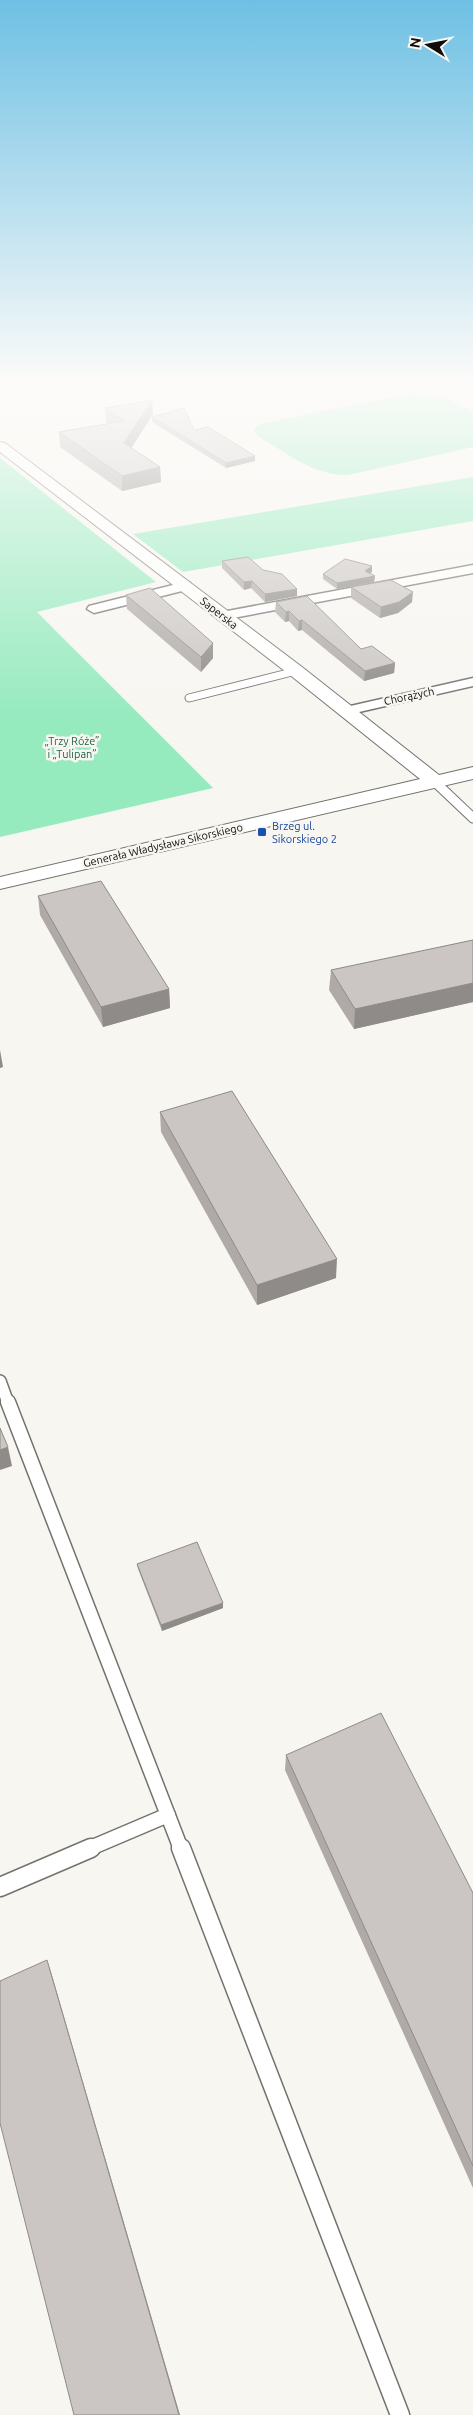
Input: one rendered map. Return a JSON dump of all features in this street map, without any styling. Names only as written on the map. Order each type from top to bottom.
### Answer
[{"type":"street","name":"Saperska","points":[[64,495],[296,671],[435,782]]},
{"type":"street","points":[[222,616],[473,569]]},
{"type":"street","points":[[94,609],[184,586]]},
{"type":"street","name":"Chorążych","points":[[346,711],[473,682]]},
{"type":"street","name":"Generała Władysława Sikorskiego","points":[[0,883],[473,773]]},
{"type":"lane","points":[[190,698],[296,671]]},
{"type":"lane","points":[[435,782],[473,818]]},
{"type":"lane","points":[[0,1381],[400,2415]]},
{"type":"lane","points":[[0,1887],[168,1815]]},
{"type":"green space","name":"„Trzy Róże” i „Tulipan”","points":[[0,495],[46,495],[156,582],[37,612],[213,788],[0,837]]},
{"type":"green space","points":[[367,495],[473,495],[473,521],[183,572],[133,534]]},
{"type":"building","points":[[248,557],[263,570],[282,574],[297,589],[265,594],[252,581],[244,582],[222,561]]},
{"type":"building","points":[[345,559],[372,566],[365,571],[375,576],[337,583],[323,574]]},
{"type":"building","points":[[391,580],[413,592],[399,602],[381,607],[351,587]]},
{"type":"building","points":[[150,588],[213,643],[201,657],[126,595]]},
{"type":"building","points":[[307,596],[361,649],[372,646],[395,663],[365,671],[302,620],[299,621],[289,611],[286,612],[276,602]]},
{"type":"building","points":[[101,881],[169,989],[101,1007],[38,896]]},
{"type":"building","points":[[473,940],[473,983],[355,1009],[331,970]]},
{"type":"building","points":[[232,1091],[337,1259],[257,1285],[160,1112]]},
{"type":"building","points":[[0,1428],[8,1447],[0,1450]]},
{"type":"building","points":[[197,1542],[223,1603],[161,1625],[137,1564]]},
{"type":"building","points":[[381,1713],[473,1893],[473,2166],[286,1755]]},
{"type":"building","points":[[47,1960],[179,2415],[74,2415],[0,2123],[0,1981]]},
{"type":"place","name":"Brzeg ul. Sikorskiego 2","points":[[262,832]]}]
